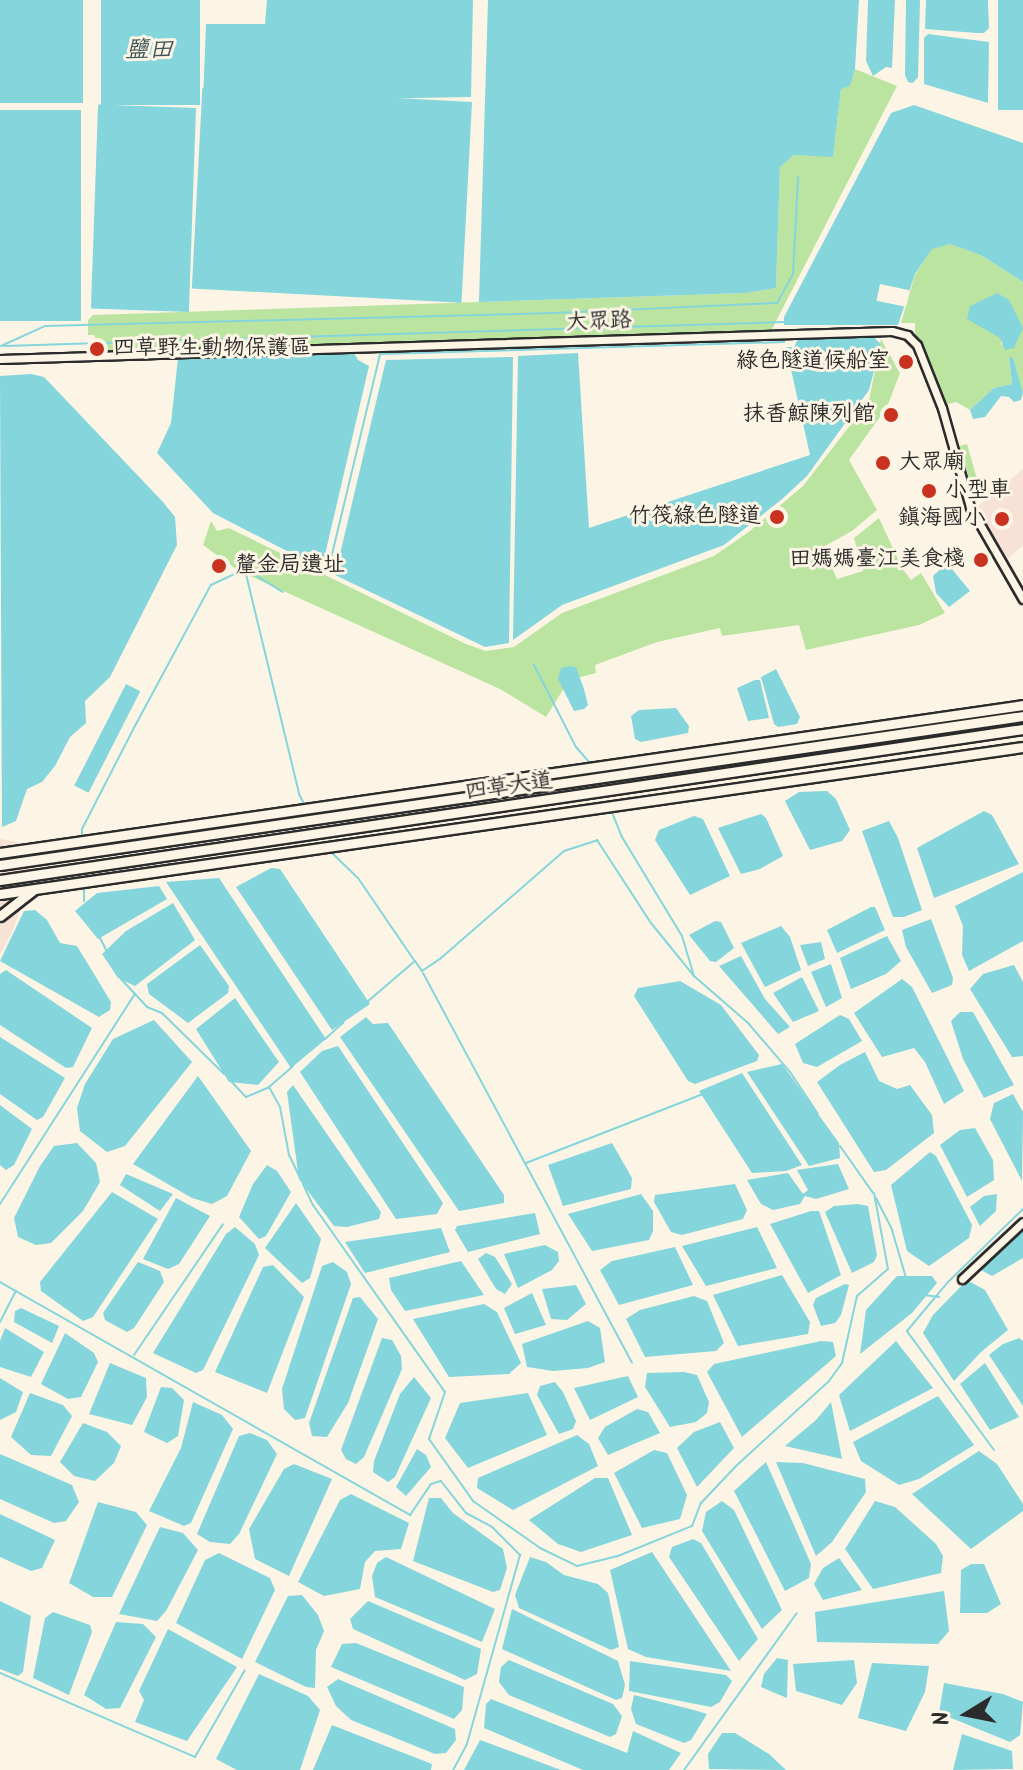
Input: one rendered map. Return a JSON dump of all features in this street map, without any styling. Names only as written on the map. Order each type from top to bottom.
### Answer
[{"type":"street","name":"大眾路","points":[[0,359],[892,331],[907,335],[917,345],[942,408],[970,507],[1023,599]]},
{"type":"street","name":"四草大道","points":[[1,852],[1023,705]]},
{"type":"street","name":"四草大道","points":[[0,865],[1023,716]]},
{"type":"street","name":"四草大道","points":[[0,880],[1023,729]]},
{"type":"street","name":"四草大道","points":[[0,894],[1023,747]]},
{"type":"street","points":[[0,916],[34,889]]},
{"type":"street","points":[[962,1279],[1023,1222]]},
{"type":"shaded area","name":"鎮海國小","points":[[1023,469],[1023,545],[1006,560],[985,530],[976,508]]},
{"type":"shaded area","points":[[0,839],[42,846],[12,932],[0,955]]},
{"type":"green space","points":[[855,69],[897,86],[771,331],[103,352],[94,335],[88,335],[88,320],[93,315],[746,293],[776,288],[780,167],[794,155],[833,156],[841,88],[850,86]]},
{"type":"green space","points":[[951,244],[981,255],[1023,282],[1023,393],[1013,357],[1009,359],[1012,384],[994,388],[970,410],[956,402],[945,405],[915,335],[915,323],[901,323],[915,275],[932,248]],"holes":[[[1009,300],[1017,322],[1001,346],[1001,338],[991,332]]]},
{"type":"green space","points":[[881,339],[900,373],[887,407],[849,460],[877,510],[852,531],[823,547],[837,579],[863,571],[854,538],[879,518],[902,568],[911,580],[921,573],[945,613],[919,625],[806,650],[799,625],[722,636],[720,628],[657,642],[595,665],[596,673],[569,680],[546,717],[500,689],[239,571],[203,545],[211,521],[217,531],[229,528],[466,644],[486,651],[514,647],[562,613],[714,556],[750,531],[803,486],[869,401]]},
{"type":"green space","points":[[967,444],[983,500],[973,503],[957,447]]},
{"type":"water","points":[[0,0],[83,0],[83,103],[0,103]]},
{"type":"water","name":"鹽田","points":[[101,0],[200,0],[200,105],[101,105]]},
{"type":"water","points":[[267,0],[473,0],[471,97],[203,102],[206,24],[265,24]]},
{"type":"water","points":[[488,0],[859,0],[855,69],[850,86],[841,89],[833,157],[794,155],[780,167],[776,288],[746,293],[479,302]]},
{"type":"water","points":[[868,0],[895,0],[892,68],[886,67],[873,76],[866,61]]},
{"type":"water","points":[[906,0],[920,0],[918,77],[913,83],[908,82],[905,75]]},
{"type":"water","points":[[926,0],[988,0],[989,28],[984,33],[925,29]]},
{"type":"water","points":[[998,0],[1023,0],[1023,110],[998,110]]},
{"type":"water","points":[[928,34],[989,42],[988,103],[924,84],[924,38]]},
{"type":"water","points":[[202,88],[472,102],[461,303],[192,289]]},
{"type":"water","points":[[98,105],[196,108],[189,312],[91,308]]},
{"type":"water","points":[[914,105],[1023,143],[1023,282],[981,255],[950,244],[932,249],[915,274],[898,325],[784,325],[784,317],[891,113]]},
{"type":"water","points":[[0,110],[81,110],[81,321],[0,321]]},
{"type":"water","points":[[997,293],[1009,300],[1023,328],[1014,348],[1005,350],[1000,338],[967,319],[970,306]]},
{"type":"water","points":[[872,336],[881,344],[869,390],[807,476],[781,500],[724,545],[562,605],[513,640],[518,356],[578,353],[589,528],[810,455],[786,347],[794,347],[798,339]]},
{"type":"water","points":[[354,353],[358,360],[369,366],[324,559],[316,558],[312,564],[213,513],[157,453],[171,423],[178,358]]},
{"type":"water","points":[[513,357],[509,643],[485,647],[335,575],[386,360]]},
{"type":"water","points":[[1013,357],[1023,393],[1021,400],[1014,402],[1009,397],[1001,396],[985,417],[973,419],[970,410],[994,388],[1012,384],[1009,358]]},
{"type":"water","points":[[31,374],[44,377],[163,502],[175,517],[177,545],[110,677],[85,701],[86,723],[70,737],[55,766],[42,782],[27,789],[16,821],[2,827],[0,376]]},
{"type":"water","points":[[947,563],[970,591],[949,607],[936,593],[933,576]]},
{"type":"water","points":[[576,667],[584,689],[588,705],[584,709],[574,711],[558,679],[561,668]]},
{"type":"water","points":[[776,669],[800,717],[797,724],[778,727],[774,724],[761,677]]},
{"type":"water","points":[[760,680],[769,718],[748,721],[737,688]]},
{"type":"water","points":[[126,684],[140,691],[89,793],[74,786]]},
{"type":"water","points":[[676,708],[689,726],[688,733],[641,742],[635,739],[631,716],[639,710]]},
{"type":"water","points":[[827,791],[836,799],[850,830],[842,841],[810,850],[785,801],[799,792]]},
{"type":"water","points":[[984,811],[992,815],[1019,864],[934,898],[917,848]]},
{"type":"water","points":[[761,814],[766,818],[783,856],[760,869],[741,874],[718,828]]},
{"type":"water","points":[[694,816],[703,819],[730,876],[690,895],[655,840],[659,830]]},
{"type":"water","points":[[889,821],[898,838],[922,910],[904,917],[893,917],[862,831]]},
{"type":"water","points":[[271,868],[280,869],[370,1004],[332,1030],[236,887]]},
{"type":"water","points":[[1023,872],[1023,941],[969,971],[962,955],[963,926],[955,906]]},
{"type":"water","points":[[219,878],[326,1039],[291,1068],[166,882]]},
{"type":"water","points":[[159,886],[167,899],[98,939],[75,911],[97,893]]},
{"type":"water","points":[[173,903],[195,940],[135,986],[118,978],[102,954],[126,931]]},
{"type":"water","points":[[875,907],[885,930],[837,953],[827,930]]},
{"type":"water","points":[[35,910],[47,920],[60,943],[77,946],[111,1002],[110,1010],[99,1017],[0,961],[24,911]]},
{"type":"water","points":[[931,919],[953,978],[952,985],[932,993],[906,947],[902,930]]},
{"type":"water","points":[[715,921],[721,922],[734,948],[716,962],[710,961],[689,935]]},
{"type":"water","points":[[781,926],[790,937],[801,970],[765,987],[741,943]]},
{"type":"water","points":[[887,936],[901,961],[886,974],[851,989],[840,958]]},
{"type":"water","points":[[821,942],[825,959],[808,966],[800,945]]},
{"type":"water","points":[[200,945],[229,986],[228,993],[188,1023],[149,994],[147,984]]},
{"type":"water","points":[[741,956],[765,999],[790,1027],[778,1034],[719,966]]},
{"type":"water","points":[[831,964],[842,998],[826,1007],[811,972]]},
{"type":"water","points":[[1014,965],[1023,982],[1023,1056],[1012,1057],[970,989],[983,974]]},
{"type":"water","points":[[6,970],[92,1028],[73,1067],[66,1068],[0,1025],[0,974]]},
{"type":"water","points":[[802,977],[819,1011],[793,1022],[773,993]]},
{"type":"water","points":[[902,979],[912,987],[964,1091],[944,1104],[925,1062],[914,1048],[882,1057],[854,1013]]},
{"type":"water","points":[[680,981],[721,1005],[759,1055],[757,1061],[695,1084],[688,1081],[634,996],[638,988]]},
{"type":"water","points":[[235,998],[279,1062],[258,1085],[229,1082],[196,1029]]},
{"type":"water","points":[[960,1012],[973,1012],[1014,1085],[984,1098],[963,1059],[951,1021]]},
{"type":"water","points":[[840,1015],[849,1019],[862,1041],[817,1067],[803,1063],[795,1044]]},
{"type":"water","points":[[366,1017],[373,1024],[388,1023],[504,1195],[504,1203],[459,1211],[340,1037]]},
{"type":"water","points":[[154,1020],[192,1062],[125,1146],[107,1152],[80,1131],[77,1108],[85,1084],[113,1039]]},
{"type":"water","points":[[0,1037],[65,1078],[43,1117],[37,1120],[0,1094]]},
{"type":"water","points":[[338,1046],[443,1203],[437,1214],[396,1219],[300,1072],[322,1051]]},
{"type":"water","points":[[865,1052],[879,1081],[897,1089],[910,1085],[932,1115],[934,1133],[886,1170],[874,1172],[817,1082]]},
{"type":"water","points":[[782,1064],[839,1143],[840,1158],[809,1166],[747,1072]]},
{"type":"water","points":[[742,1073],[802,1165],[786,1171],[752,1173],[699,1091]]},
{"type":"water","points":[[198,1076],[251,1151],[227,1196],[212,1204],[192,1198],[133,1164]]},
{"type":"water","points":[[293,1085],[381,1212],[379,1219],[347,1227],[334,1226],[299,1179],[287,1092]]},
{"type":"water","points":[[1013,1094],[1023,1112],[1022,1181],[990,1119],[994,1103]]},
{"type":"water","points":[[0,1105],[32,1129],[14,1165],[6,1170],[0,1165]]},
{"type":"water","points":[[975,1128],[993,1160],[994,1180],[967,1197],[940,1145],[960,1130]]},
{"type":"water","points":[[77,1143],[96,1163],[100,1182],[83,1211],[51,1243],[36,1245],[18,1237],[14,1218],[40,1166],[54,1146]]},
{"type":"water","points":[[612,1143],[632,1178],[631,1189],[563,1206],[548,1165]]},
{"type":"water","points":[[930,1152],[936,1156],[972,1225],[969,1238],[929,1266],[907,1251],[891,1185]]},
{"type":"water","points":[[838,1164],[849,1189],[816,1199],[805,1196],[800,1204],[773,1210],[761,1204],[747,1180],[788,1173],[803,1194],[808,1190],[797,1170]]},
{"type":"water","points":[[267,1165],[277,1171],[291,1192],[266,1236],[259,1239],[239,1217],[253,1184]]},
{"type":"water","points":[[126,1174],[173,1194],[160,1211],[120,1185]]},
{"type":"water","points":[[735,1184],[747,1210],[743,1219],[682,1235],[671,1232],[654,1202],[655,1195]]},
{"type":"water","points":[[112,1192],[158,1219],[93,1317],[83,1321],[41,1291],[40,1282]]},
{"type":"water","points":[[641,1194],[653,1211],[653,1231],[649,1240],[592,1251],[568,1214]]},
{"type":"water","points":[[997,1194],[996,1211],[980,1226],[970,1207],[984,1196]]},
{"type":"water","points":[[176,1198],[210,1216],[179,1264],[168,1269],[143,1259]]},
{"type":"water","points":[[296,1203],[321,1239],[310,1278],[302,1283],[265,1248]]},
{"type":"water","points":[[834,1206],[868,1206],[877,1255],[874,1262],[852,1273],[825,1212]]},
{"type":"water","points":[[819,1211],[841,1275],[808,1293],[770,1224]]},
{"type":"water","points":[[535,1213],[540,1234],[468,1252],[455,1230],[457,1226]]},
{"type":"water","points":[[235,1227],[255,1244],[259,1255],[203,1370],[196,1373],[153,1353],[226,1234]]},
{"type":"water","points":[[757,1227],[777,1268],[706,1286],[682,1246]]},
{"type":"water","points":[[441,1228],[450,1252],[365,1273],[345,1242]]},
{"type":"water","points":[[1023,1229],[1023,1258],[992,1276],[981,1270]]},
{"type":"water","points":[[545,1245],[558,1252],[559,1261],[552,1270],[518,1288],[504,1254]]},
{"type":"water","points":[[675,1247],[693,1285],[619,1305],[600,1270],[612,1261]]},
{"type":"water","points":[[486,1253],[495,1257],[512,1284],[505,1294],[496,1289],[478,1259]]},
{"type":"water","points":[[461,1261],[484,1295],[405,1311],[391,1290],[389,1278]]},
{"type":"water","points":[[138,1262],[160,1271],[164,1282],[134,1328],[127,1332],[105,1320],[103,1313]]},
{"type":"water","points":[[333,1262],[347,1272],[351,1284],[305,1418],[295,1420],[284,1409],[282,1389],[322,1266]]},
{"type":"water","points":[[273,1265],[304,1297],[267,1393],[215,1372],[263,1267]]},
{"type":"water","points":[[782,1275],[810,1322],[808,1334],[738,1346],[713,1295]]},
{"type":"water","points":[[897,1276],[932,1276],[937,1283],[912,1313],[860,1354],[866,1310]]},
{"type":"water","points":[[967,1280],[985,1290],[1008,1330],[981,1352],[954,1381],[923,1333],[933,1315]]},
{"type":"water","points":[[576,1285],[586,1304],[567,1320],[551,1319],[542,1289]]},
{"type":"water","points":[[849,1285],[841,1315],[835,1323],[821,1326],[813,1305],[816,1298]]},
{"type":"water","points":[[532,1293],[546,1325],[515,1334],[504,1308]]},
{"type":"water","points":[[694,1296],[707,1301],[724,1343],[716,1351],[645,1357],[626,1319],[640,1310]]},
{"type":"water","points":[[360,1297],[378,1319],[348,1403],[327,1437],[312,1436],[309,1423],[353,1298]]},
{"type":"water","points":[[484,1304],[497,1312],[521,1363],[509,1374],[449,1377],[413,1319]]},
{"type":"water","points":[[21,1308],[59,1326],[52,1343],[14,1322],[15,1311]]},
{"type":"water","points":[[588,1321],[600,1328],[605,1362],[588,1368],[553,1371],[527,1367],[522,1344]]},
{"type":"water","points":[[5,1328],[44,1352],[31,1377],[0,1367],[0,1341]]},
{"type":"water","points":[[65,1333],[94,1353],[98,1362],[81,1397],[68,1399],[41,1384]]},
{"type":"water","points":[[382,1338],[392,1340],[401,1356],[402,1369],[364,1457],[356,1464],[346,1459],[341,1450]]},
{"type":"water","points":[[1019,1338],[1023,1341],[1023,1406],[989,1355],[1003,1344]]},
{"type":"water","points":[[821,1341],[833,1342],[836,1356],[742,1437],[707,1372],[714,1364]]},
{"type":"water","points":[[896,1341],[933,1388],[850,1431],[839,1395]]},
{"type":"water","points":[[110,1363],[146,1378],[147,1397],[132,1425],[89,1414]]},
{"type":"water","points":[[985,1363],[1019,1417],[990,1430],[960,1384]]},
{"type":"water","points":[[684,1372],[697,1375],[709,1402],[707,1413],[696,1422],[670,1427],[645,1387],[647,1373]]},
{"type":"water","points":[[628,1376],[638,1397],[590,1420],[574,1388]]},
{"type":"water","points":[[414,1377],[431,1398],[395,1477],[388,1482],[373,1472],[374,1461],[400,1394]]},
{"type":"water","points":[[0,1378],[23,1392],[16,1412],[0,1420]]},
{"type":"water","points":[[555,1382],[576,1421],[573,1429],[559,1434],[537,1395],[540,1386]]},
{"type":"water","points":[[161,1387],[172,1388],[184,1400],[178,1436],[167,1443],[144,1432]]},
{"type":"water","points":[[30,1393],[63,1405],[72,1416],[51,1456],[31,1455],[11,1437]]},
{"type":"water","points":[[528,1393],[547,1435],[468,1468],[445,1438],[460,1403]]},
{"type":"water","points":[[938,1396],[974,1445],[919,1479],[899,1485],[861,1461],[853,1442]]},
{"type":"water","points":[[193,1402],[222,1415],[233,1429],[191,1523],[184,1526],[149,1511],[181,1448]]},
{"type":"water","points":[[831,1402],[842,1459],[785,1446],[816,1420]]},
{"type":"water","points":[[637,1409],[648,1412],[660,1433],[608,1455],[598,1438],[605,1427]]},
{"type":"water","points":[[720,1422],[734,1448],[697,1487],[677,1448],[694,1432]]},
{"type":"water","points":[[83,1423],[107,1432],[121,1446],[114,1463],[95,1481],[74,1476],[60,1462]]},
{"type":"water","points":[[250,1433],[267,1440],[277,1454],[239,1534],[230,1544],[210,1542],[197,1534],[239,1436]]},
{"type":"water","points":[[577,1435],[589,1444],[598,1466],[513,1510],[477,1488],[478,1478]]},
{"type":"water","points":[[417,1449],[426,1455],[431,1467],[406,1496],[396,1487]]},
{"type":"water","points":[[654,1450],[667,1453],[687,1495],[680,1519],[642,1528],[614,1473]]},
{"type":"water","points":[[979,1451],[997,1464],[1023,1504],[1023,1511],[971,1549],[912,1494]]},
{"type":"water","points":[[0,1454],[72,1485],[79,1502],[66,1521],[54,1523],[0,1499]]},
{"type":"water","points":[[766,1462],[811,1564],[809,1578],[785,1591],[734,1491]]},
{"type":"water","points":[[776,1462],[803,1463],[865,1479],[866,1492],[832,1542],[816,1556]]},
{"type":"water","points":[[294,1464],[332,1479],[289,1576],[255,1559],[249,1529],[284,1469]]},
{"type":"water","points":[[595,1478],[608,1478],[632,1535],[581,1552],[558,1544],[529,1520]]},
{"type":"water","points":[[351,1494],[409,1523],[401,1549],[375,1551],[365,1562],[360,1589],[324,1596],[298,1582],[340,1500]]},
{"type":"water","points":[[429,1498],[441,1498],[453,1513],[503,1549],[507,1568],[500,1590],[493,1592],[413,1561]]},
{"type":"water","points":[[722,1501],[734,1510],[782,1610],[762,1629],[702,1531],[706,1512]]},
{"type":"water","points":[[875,1501],[895,1507],[936,1544],[943,1556],[941,1573],[873,1589],[845,1549]]},
{"type":"water","points":[[98,1502],[136,1512],[147,1525],[112,1597],[93,1597],[69,1583]]},
{"type":"water","points":[[0,1514],[55,1540],[42,1568],[31,1571],[0,1557]]},
{"type":"water","points":[[160,1527],[183,1533],[198,1550],[166,1611],[157,1621],[119,1614]]},
{"type":"water","points":[[693,1539],[701,1543],[758,1639],[739,1661],[669,1557],[672,1547]]},
{"type":"water","points":[[652,1552],[731,1671],[646,1657],[628,1649],[610,1570]]},
{"type":"water","points":[[219,1553],[270,1578],[275,1590],[242,1659],[176,1623],[205,1560]]},
{"type":"water","points":[[386,1557],[495,1609],[482,1642],[375,1597],[372,1576],[377,1563]]},
{"type":"water","points":[[530,1557],[546,1562],[564,1575],[598,1584],[608,1593],[619,1647],[611,1650],[519,1608],[515,1595]]},
{"type":"water","points":[[839,1558],[862,1590],[823,1600],[814,1584],[823,1568]]},
{"type":"water","points":[[971,1564],[984,1564],[1001,1604],[987,1613],[960,1613],[961,1570]]},
{"type":"water","points":[[944,1591],[949,1631],[938,1644],[817,1642],[815,1612]]},
{"type":"water","points":[[302,1595],[318,1615],[324,1631],[316,1650],[315,1688],[306,1687],[255,1662],[288,1596]]},
{"type":"water","points":[[0,1601],[31,1616],[23,1672],[18,1676],[0,1669]]},
{"type":"water","points":[[368,1601],[481,1649],[477,1674],[465,1680],[353,1629],[350,1619]]},
{"type":"water","points":[[512,1609],[618,1661],[625,1685],[622,1698],[616,1700],[502,1649]]},
{"type":"water","points":[[53,1612],[90,1625],[92,1632],[69,1695],[33,1678],[45,1618]]},
{"type":"water","points":[[116,1622],[143,1624],[156,1637],[120,1708],[106,1709],[84,1695]]},
{"type":"water","points":[[168,1629],[237,1667],[187,1741],[135,1722],[144,1700],[139,1691]]},
{"type":"water","points":[[356,1643],[464,1687],[462,1710],[454,1719],[331,1667],[342,1644]]},
{"type":"water","points":[[777,1658],[788,1660],[787,1698],[761,1687],[764,1674]]},
{"type":"water","points":[[509,1660],[613,1704],[622,1716],[616,1734],[610,1737],[509,1695],[499,1682],[501,1667]]},
{"type":"water","points":[[854,1660],[857,1683],[842,1705],[796,1691],[793,1664]]},
{"type":"water","points":[[630,1661],[726,1675],[732,1681],[720,1702],[711,1707],[629,1691]]},
{"type":"water","points":[[872,1663],[929,1666],[925,1692],[906,1731],[858,1718]]},
{"type":"water","points":[[259,1674],[308,1696],[320,1710],[300,1770],[237,1770],[216,1759]]},
{"type":"water","points":[[338,1679],[455,1729],[456,1740],[446,1753],[435,1754],[351,1720],[336,1706],[327,1687]]},
{"type":"water","points":[[944,1683],[1003,1694],[1023,1702],[1020,1735],[1010,1742],[939,1713]]},
{"type":"water","points":[[634,1695],[707,1714],[691,1740],[684,1743],[636,1724],[631,1709]]},
{"type":"water","points":[[491,1699],[627,1753],[633,1731],[681,1753],[669,1770],[583,1770],[484,1728],[486,1704]]},
{"type":"water","points":[[332,1725],[432,1764],[431,1770],[313,1770]]},
{"type":"water","points":[[722,1733],[735,1733],[769,1754],[786,1770],[709,1769],[708,1754]]},
{"type":"water","points":[[962,1734],[1012,1751],[1013,1769],[953,1770]]},
{"type":"water","points":[[480,1740],[561,1770],[464,1770]]},
{"type":"pier","points":[[880,284],[909,290],[906,307],[876,301]]},
{"type":"waterway","points":[[1,346],[45,326],[554,313],[777,303],[793,274],[798,177]]},
{"type":"waterway","points":[[4,346],[785,322]]},
{"type":"waterway","points":[[328,571],[380,354],[784,342],[783,339]]},
{"type":"waterway","points":[[82,835],[82,829],[136,724],[211,585],[245,569],[283,592]]},
{"type":"waterway","points":[[245,570],[299,794],[304,804]]},
{"type":"waterway","points":[[534,665],[576,747],[591,764]]},
{"type":"waterway","points":[[611,810],[622,837],[682,936],[694,976],[748,1023],[790,1072],[818,1114]]},
{"type":"waterway","points":[[367,1002],[415,961],[422,971],[441,958],[564,851],[597,840],[651,923],[694,976]]},
{"type":"waterway","points":[[331,852],[358,878],[414,960]]},
{"type":"waterway","points":[[84,887],[84,901]]},
{"type":"waterway","points":[[99,936],[107,952]]},
{"type":"waterway","points":[[423,973],[632,1363]]},
{"type":"waterway","points":[[121,979],[147,1007],[162,1013],[224,1074]]},
{"type":"waterway","points":[[0,1204],[135,994]]},
{"type":"waterway","points":[[325,1039],[344,1022]]},
{"type":"waterway","points":[[231,1081],[246,1097],[269,1087],[293,1066]]},
{"type":"waterway","points":[[269,1087],[280,1107],[289,1155],[300,1178]]},
{"type":"waterway","points":[[526,1163],[703,1094]]},
{"type":"waterway","points":[[840,1146],[873,1193]]},
{"type":"waterway","points":[[303,1184],[313,1205],[445,1392],[429,1439],[473,1501],[540,1548],[577,1566],[618,1556],[692,1526],[701,1503],[736,1466],[829,1381],[842,1363],[857,1296],[888,1269],[874,1193]]},
{"type":"waterway","points":[[876,1198],[892,1230],[906,1278]]},
{"type":"waterway","points":[[994,1450],[907,1331],[948,1282],[1023,1209]]},
{"type":"waterway","points":[[134,1355],[223,1224]]},
{"type":"waterway","points":[[0,1282],[410,1515],[431,1484],[441,1481],[466,1513],[492,1527],[520,1555],[467,1744],[453,1770]]},
{"type":"waterway","points":[[0,1322],[16,1291]]},
{"type":"waterway","points":[[924,1295],[939,1297]]},
{"type":"waterway","points":[[684,1770],[797,1613]]},
{"type":"waterway","points":[[0,1673],[195,1757],[245,1670]]},
{"type":"place","name":"四草野生動物保護區","points":[[97,349]]},
{"type":"place","name":"綠色隧道候船室","points":[[906,362]]},
{"type":"place","name":"抹香鯨陳列館","points":[[891,415]]},
{"type":"place","name":"大眾廟","points":[[883,463]]},
{"type":"place","name":"小型車","points":[[929,491]]},
{"type":"place","name":"竹筏綠色隧道","points":[[777,517]]},
{"type":"place","name":"鎮海國小","points":[[1002,519]]},
{"type":"place","name":"田媽媽臺江美食棧","points":[[981,560]]},
{"type":"place","name":"釐金局遺址","points":[[219,566]]}]
